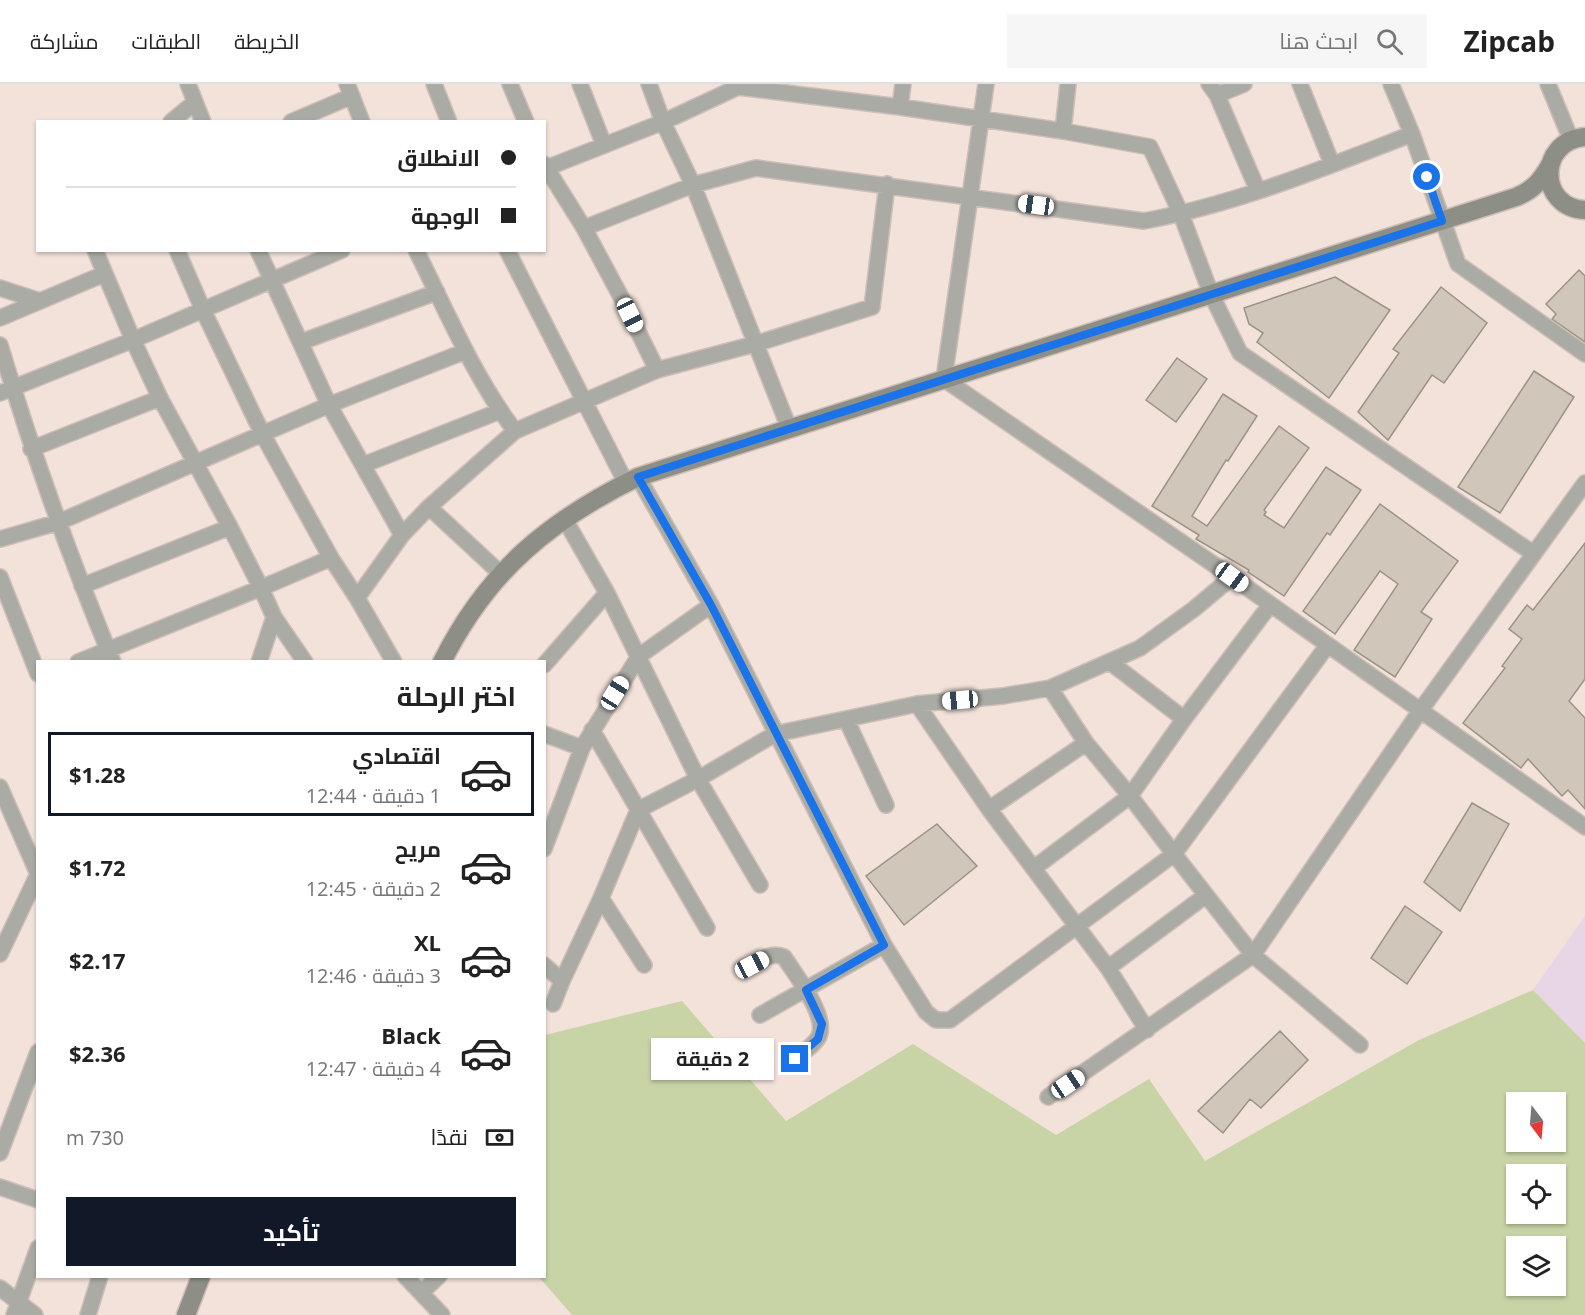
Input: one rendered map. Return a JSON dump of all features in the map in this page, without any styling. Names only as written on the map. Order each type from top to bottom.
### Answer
[{"type":"street","points":[[434,84],[448,120]]},
{"type":"street","points":[[510,84],[525,120]]},
{"type":"street","points":[[580,84],[604,145]]},
{"type":"street","points":[[649,84],[663,122],[693,185],[789,428]]},
{"type":"street","points":[[900,107],[903,84]]},
{"type":"street","points":[[944,379],[987,84]]},
{"type":"street","points":[[1062,131],[1068,84]]},
{"type":"street","points":[[1244,84],[1213,90],[1258,191]]},
{"type":"street","points":[[1299,84],[1332,165]]},
{"type":"street","points":[[1391,84],[1412,134],[1458,264],[1585,354]]},
{"type":"street","points":[[443,660],[478,602],[500,573],[530,544],[564,518],[632,480],[1525,193],[1539,183],[1561,146],[1578,139],[1548,84]]},
{"type":"street","points":[[192,85],[195,102],[202,120]]},
{"type":"street","points":[[546,167],[663,122],[737,85],[1062,131],[1150,147],[1181,214],[1211,294],[1240,353],[1534,554]]},
{"type":"street","points":[[295,120],[350,90],[361,120]]},
{"type":"street","points":[[173,120],[195,102]]},
{"type":"street","points":[[584,228],[693,185],[756,168],[887,184],[1144,221],[1181,214],[1258,191],[1412,134]]},
{"type":"street","points":[[1550,165],[1551,186],[1562,202]]},
{"type":"street","points":[[546,169],[584,228],[657,370]]},
{"type":"street","points":[[357,598],[402,535],[429,507],[515,431],[657,370],[755,344],[872,307],[887,184]]},
{"type":"street","points":[[1516,197],[1544,196],[1570,207],[1585,210]]},
{"type":"street","points":[[95,252],[160,398],[230,527],[274,617],[304,660]]},
{"type":"street","points":[[178,252],[263,435],[331,558],[393,660]]},
{"type":"street","points":[[259,252],[329,405],[402,535]]},
{"type":"street","points":[[6,391],[133,340],[337,252]]},
{"type":"street","points":[[417,252],[466,351],[500,411],[515,431]]},
{"type":"street","points":[[508,252],[584,400],[711,605],[884,945],[926,1012],[936,1020],[950,1020],[1174,854],[1328,646]]},
{"type":"street","points":[[0,318],[104,274]]},
{"type":"street","points":[[0,288],[40,301]]},
{"type":"street","points":[[301,342],[437,292]]},
{"type":"street","points":[[0,345],[6,391],[31,449],[110,655]]},
{"type":"street","points":[[0,539],[59,522],[329,405],[466,351]]},
{"type":"street","points":[[944,379],[1232,577],[1585,827]]},
{"type":"street","points":[[31,449],[160,398]]},
{"type":"street","points":[[363,465],[500,411]]},
{"type":"street","points":[[1048,1097],[1253,956],[1420,711],[1585,483]]},
{"type":"street","points":[[429,507],[500,573]]},
{"type":"street","points":[[564,518],[607,593],[698,779],[760,885]]},
{"type":"street","points":[[82,586],[230,527]]},
{"type":"street","points":[[87,660],[110,655],[331,558]]},
{"type":"street","points":[[553,1004],[638,810],[698,779],[775,734],[917,704],[1003,696],[1050,688],[1140,648],[1194,609],[1232,577]]},
{"type":"street","points":[[1,582],[36,669]]},
{"type":"street","points":[[546,663],[607,593]]},
{"type":"street","points":[[546,844],[582,748],[639,656],[711,605]]},
{"type":"street","points":[[1034,868],[1130,796],[1184,718],[1270,605]]},
{"type":"street","points":[[260,660],[274,617]]},
{"type":"street","points":[[1110,662],[1184,718]]},
{"type":"street","points":[[1050,688],[1086,743],[1130,796],[1253,956],[1360,1045]]},
{"type":"street","points":[[917,704],[989,809],[1108,968],[1147,1030]]},
{"type":"street","points":[[846,719],[886,805]]},
{"type":"street","points":[[592,730],[707,928]]},
{"type":"street","points":[[546,735],[582,748]]},
{"type":"street","points":[[989,809],[1086,743]]},
{"type":"street","points":[[0,787],[36,869]]},
{"type":"street","points":[[1,949],[36,878]]},
{"type":"street","points":[[1108,968],[1205,896]]},
{"type":"street","points":[[601,898],[644,965]]},
{"type":"street","points":[[760,1015],[884,945]]},
{"type":"street","points":[[752,965],[771,955],[784,957],[806,990],[822,1024],[818,1039],[795,1059]]},
{"type":"street","points":[[546,967],[562,981]]},
{"type":"street","points":[[0,1153],[36,1057]]},
{"type":"street","points":[[0,1187],[36,1199]]},
{"type":"street","points":[[16,1309],[36,1254]]},
{"type":"street","points":[[88,1315],[99,1278]]},
{"type":"street","points":[[186,1315],[200,1278]]},
{"type":"street","points":[[407,1278],[434,1312]]},
{"type":"street","points":[[421,1293],[437,1278]]},
{"type":"street","points":[[0,1287],[16,1309],[35,1315]]},
{"type":"shaded area","points":[[1585,916],[1585,1043],[1533,990]]},
{"type":"green space","points":[[1533,990],[1585,1043],[1585,1315],[572,1315],[540,1278],[546,1278],[546,1035],[682,1001],[786,1121],[913,1044],[1056,1135],[1149,1079],[1205,1161],[1419,1040]]},
{"type":"building","points":[[1579,270],[1585,276],[1585,342],[1552,319],[1556,314],[1546,304]]},
{"type":"building","points":[[1335,277],[1390,310],[1329,398],[1257,342],[1263,333],[1249,324],[1244,308]]},
{"type":"building","points":[[1441,287],[1487,323],[1444,383],[1432,375],[1388,440],[1358,412],[1399,353],[1393,349]]},
{"type":"building","points":[[1177,358],[1207,379],[1176,422],[1146,400]]},
{"type":"building","points":[[1534,371],[1574,397],[1500,513],[1458,487]]},
{"type":"building","points":[[1223,394],[1257,416],[1228,461],[1226,460],[1192,516],[1207,526],[1279,426],[1309,448],[1264,510],[1266,512],[1264,515],[1284,528],[1326,467],[1361,490],[1330,535],[1327,533],[1284,596],[1248,572],[1249,570],[1196,539],[1199,535],[1152,506]]},
{"type":"building","points":[[1380,504],[1458,561],[1421,612],[1432,619],[1395,677],[1354,650],[1398,584],[1380,571],[1335,634],[1303,611]]},
{"type":"building","points":[[1585,543],[1585,679],[1569,701],[1585,718],[1585,809],[1568,790],[1562,796],[1528,759],[1521,768],[1463,723],[1505,668],[1502,666],[1522,639],[1509,629],[1527,605],[1533,610]]},
{"type":"building","points":[[1472,803],[1509,824],[1460,911],[1424,882]]},
{"type":"building","points":[[937,824],[977,866],[904,925],[866,876]]},
{"type":"building","points":[[1405,906],[1442,932],[1407,984],[1371,958]]},
{"type":"building","points":[[1280,1031],[1308,1060],[1261,1108],[1250,1099],[1223,1133],[1198,1111]]},
{"type":"route","points":[[795,1059],[818,1039],[822,1024],[806,990],[884,945],[711,605],[638,477],[1442,221],[1427,177]]}]
